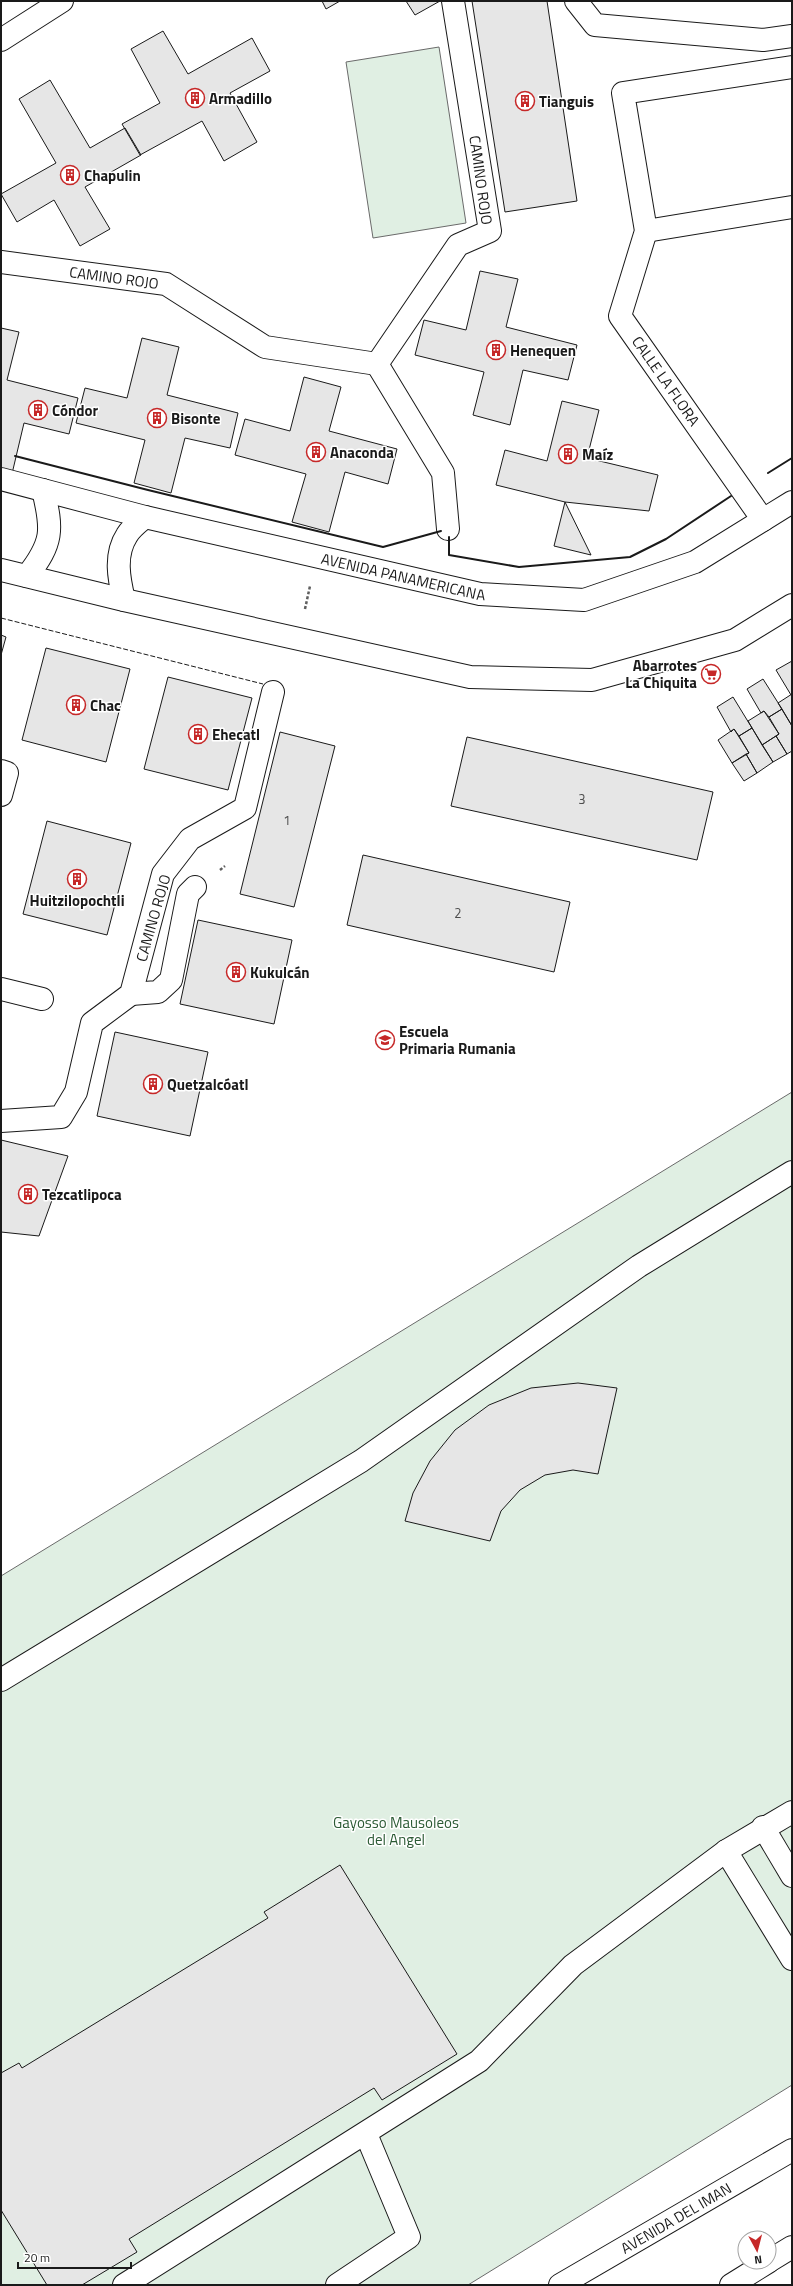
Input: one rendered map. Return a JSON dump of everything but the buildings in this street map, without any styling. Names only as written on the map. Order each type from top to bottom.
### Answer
[{"type":"street","points":[[1,40],[62,1]]},
{"type":"street","name":"CAMINO ROJO","points":[[1,262],[166,284],[266,347],[377,364],[458,245],[490,231],[453,1]]},
{"type":"street","points":[[576,1],[595,25],[763,40],[792,36]]},
{"type":"street","name":"CALLE LA FLORA","points":[[763,520],[620,316],[646,231],[623,93],[792,67]]},
{"type":"street","points":[[646,231],[792,207]]},
{"type":"street","points":[[377,364],[443,473],[448,529]]},
{"type":"street","name":"AVENIDA PANAMERICANA","points":[[1,479],[145,517],[480,594],[584,600],[695,562],[792,502]]},
{"type":"street","points":[[27,576],[42,558],[49,538],[50,518],[43,490]]},
{"type":"street","points":[[124,600],[118,574],[120,554],[127,535],[145,517]]},
{"type":"street","points":[[1,570],[124,600],[470,677],[592,680],[734,640],[792,605]]},
{"type":"street","name":"CAMINO ROJO","points":[[195,887],[188,894],[171,980],[158,992],[131,994],[163,874],[190,839],[245,808],[273,692]]},
{"type":"street","points":[[1,771],[7,773],[1,794]]},
{"type":"street","points":[[1,989],[42,999]]},
{"type":"street","points":[[1,1121],[61,1117],[76,1092],[92,1023],[131,994]]},
{"type":"street","points":[[1,1680],[360,1461],[639,1266],[792,1172]]},
{"type":"street","points":[[124,2285],[366,2134],[479,2061],[573,1965],[726,1851],[763,1827],[792,1812]]},
{"type":"street","points":[[763,1827],[792,1876]]},
{"type":"street","points":[[726,1851],[792,1958]]},
{"type":"street","points":[[337,2285],[409,2237],[366,2134]]},
{"type":"street","name":"AVENIDA DEL IMAN","points":[[560,2285],[792,2150]]},
{"type":"street","points":[[777,2256],[792,2246]]},
{"type":"street","points":[[731,2285],[755,2270]]},
{"type":"green space","points":[[439,47],[466,223],[373,238],[346,62]]},
{"type":"green space","name":"Gayosso Mausoleos del Angel","points":[[792,1092],[792,2085],[468,2285],[1,2285],[1,1576]]},
{"type":"fence","points":[[1,618],[263,684]]},
{"type":"wall","points":[[15,456],[383,547],[441,531]]},
{"type":"wall","points":[[768,473],[792,458]]},
{"type":"wall","points":[[449,537],[449,555],[519,567],[630,557],[666,539],[731,496]]},
{"type":"place","name":"Armadillo","points":[[195,98]]},
{"type":"place","name":"Tianguis","points":[[525,101]]},
{"type":"place","name":"Chapulin","points":[[70,175]]},
{"type":"place","name":"Henequen","points":[[496,350]]},
{"type":"place","name":"Cóndor","points":[[38,410]]},
{"type":"place","name":"Bisonte","points":[[157,418]]},
{"type":"place","name":"Anaconda","points":[[316,452]]},
{"type":"place","name":"Maíz","points":[[568,454]]},
{"type":"place","name":"Abarrotes La Chiquita","points":[[711,674]]},
{"type":"place","name":"Chac","points":[[76,705]]},
{"type":"place","name":"Ehecatl","points":[[198,734]]},
{"type":"place","name":"Huitzilopochtli","points":[[77,879]]},
{"type":"place","name":"Kukulcán","points":[[236,972]]},
{"type":"place","name":"Escuela Primaria Rumania","points":[[385,1040]]},
{"type":"place","name":"Quetzalcóatl","points":[[153,1084]]},
{"type":"place","name":"Tezcatlipoca","points":[[28,1194]]}]
